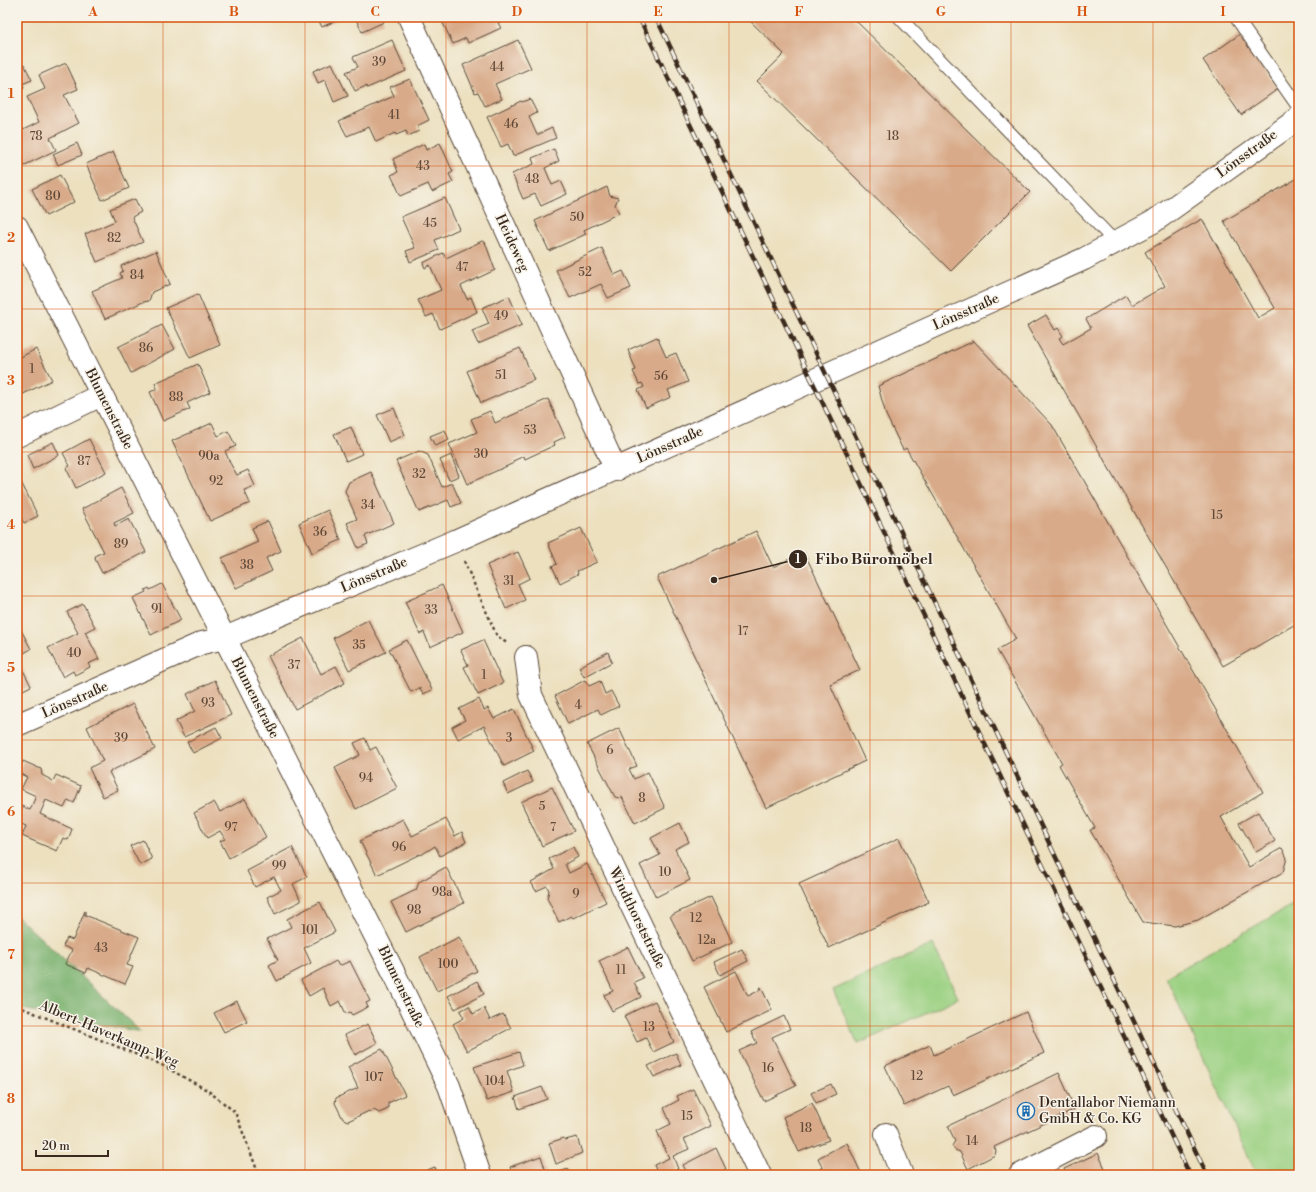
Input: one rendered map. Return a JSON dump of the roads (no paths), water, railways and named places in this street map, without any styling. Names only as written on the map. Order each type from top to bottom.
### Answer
[{"type":"street","name":"Heideweg","points":[[409,17],[616,470]]},
{"type":"street","name":"Lönsstraße","points":[[17,725],[202,643],[225,638],[455,541],[1084,259],[1153,222],[1299,118]]},
{"type":"street","name":"Blumenstraße","points":[[17,227],[101,395],[153,494],[449,1086],[480,1175]]},
{"type":"street","points":[[17,436],[101,395]]},
{"type":"street","name":"Windthorststraße","points":[[526,657],[531,695],[760,1175]]},
{"type":"street","points":[[886,1134],[902,1175]]},
{"type":"street","points":[[1020,1175],[1096,1136]]},
{"type":"lane","points":[[899,17],[1115,242]]},
{"type":"lane","points":[[1237,20],[1299,108]]},
{"type":"railway","points":[[639,17],[1190,1175]]},
{"type":"railway","points":[[656,17],[1207,1175]]},
{"type":"place","name":"Fibo Büromöbel","points":[[714,580]]},
{"type":"place","name":"Dentallabor Niemann GmbH & Co. KG","points":[[1026,1111]]}]
